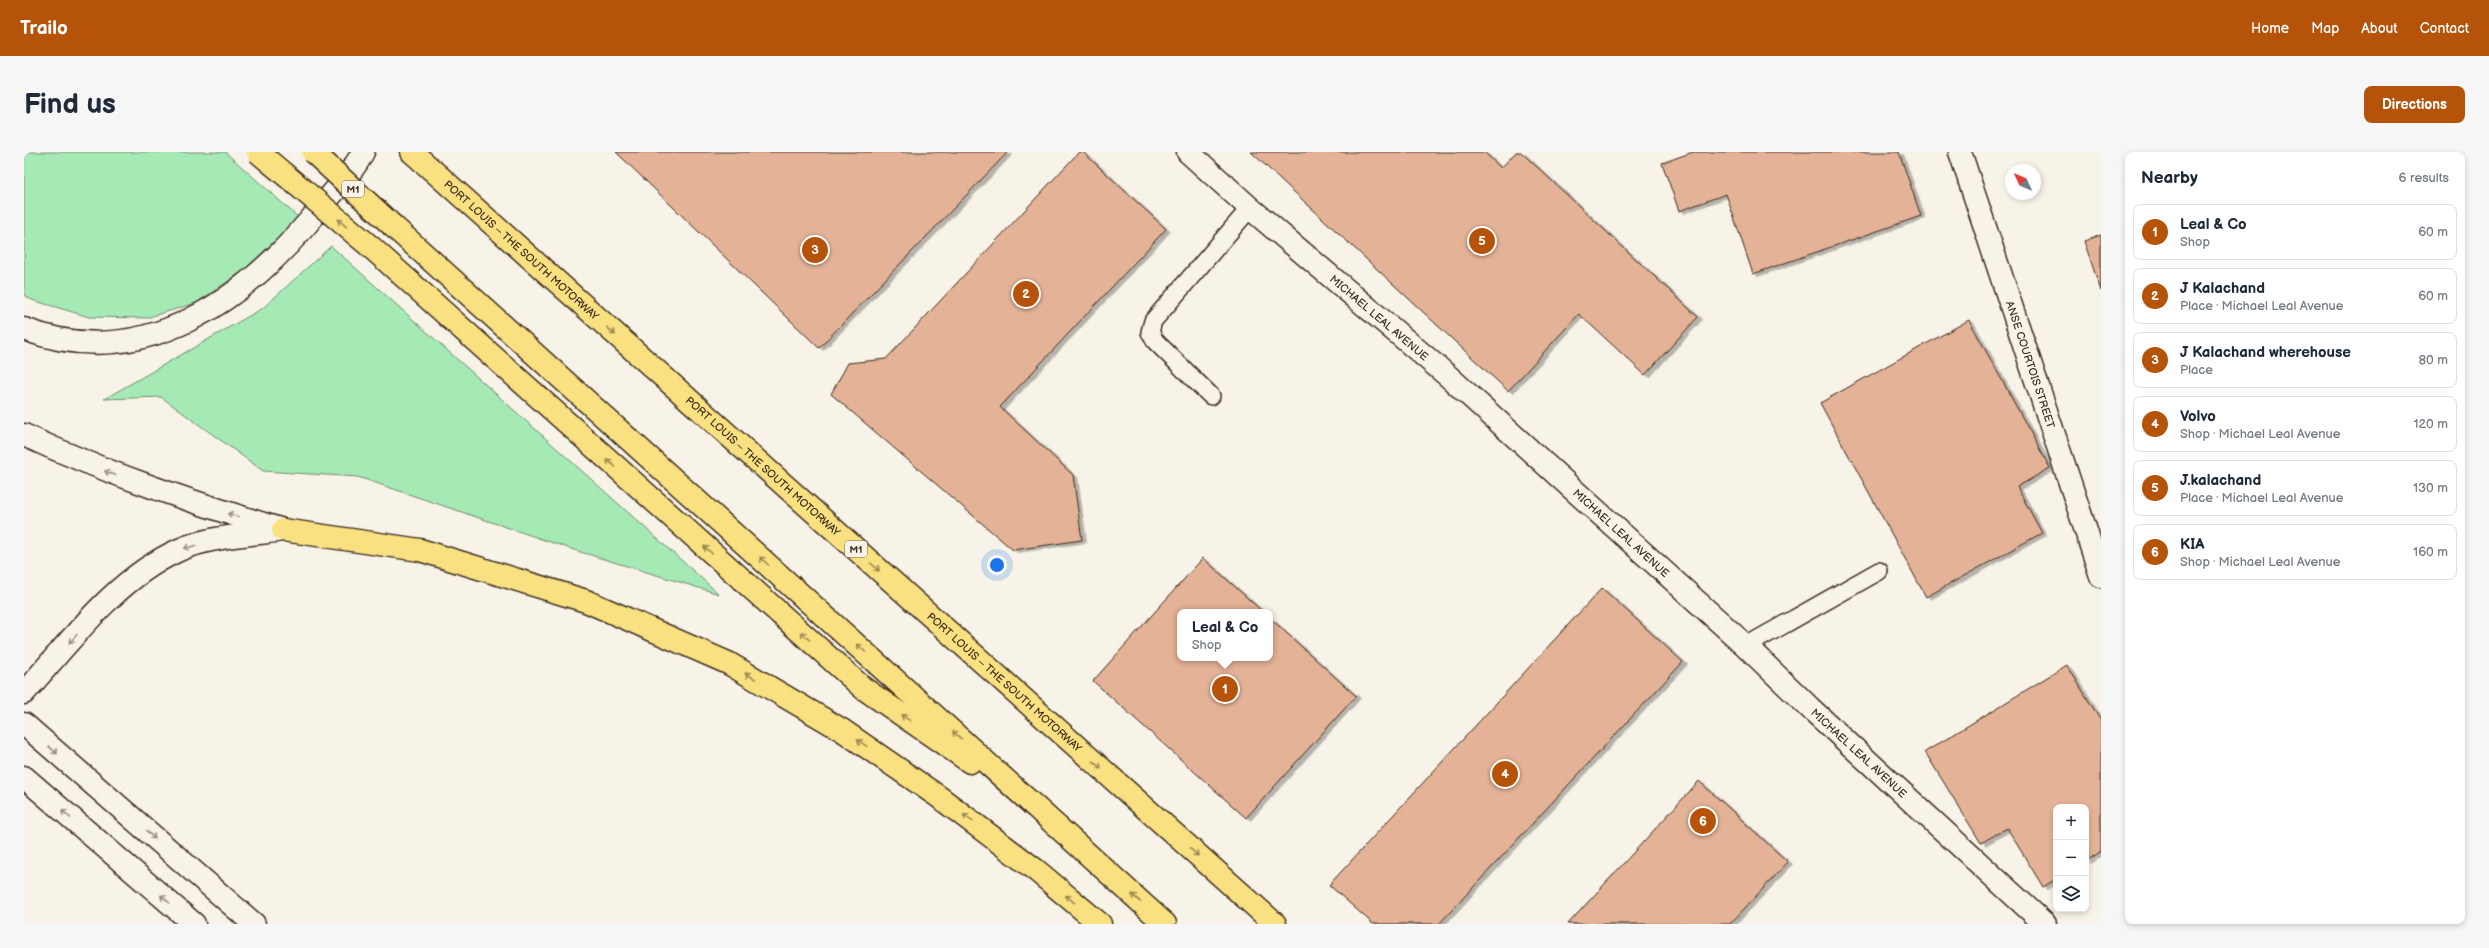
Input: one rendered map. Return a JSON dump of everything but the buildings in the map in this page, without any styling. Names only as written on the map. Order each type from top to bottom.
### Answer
[{"type":"highway","points":[[258,152],[372,248],[863,688],[1042,811]]},
{"type":"highway","name":"M1","points":[[313,152],[1165,924]]},
{"type":"highway","name":"PORT LOUIS – THE SOUTH MOTORWAY","points":[[412,152],[1275,924]]},
{"type":"highway","points":[[283,530],[420,550],[586,601],[728,663],[842,730],[939,797],[1037,871],[1100,924]]},
{"type":"street","points":[[24,329],[51,339],[101,343],[149,336],[198,317],[242,288],[292,244],[363,152]]},
{"type":"street","name":"MICHAEL LEAL AVENUE","points":[[1188,152],[1250,208],[1448,376],[1746,646],[1810,708],[2045,924]]},
{"type":"street","name":"ANSE COURTOIS STREET","points":[[1960,152],[2101,576]]},
{"type":"street","points":[[24,435],[82,462],[177,498],[283,530]]},
{"type":"street","points":[[24,693],[100,610],[135,575],[180,550],[223,538],[283,530]]},
{"type":"street","points":[[24,724],[254,924]]},
{"type":"street","points":[[24,777],[194,924]]},
{"type":"lane","points":[[1211,396],[1155,341],[1150,332],[1153,321],[1250,208]]},
{"type":"lane","points":[[1746,646],[1879,571]]},
{"type":"green space","points":[[24,152],[225,152],[299,218],[243,271],[196,303],[146,318],[89,317],[32,300],[24,295]]},
{"type":"green space","points":[[331,246],[719,594],[574,550],[358,477],[263,471],[161,397],[104,399],[263,308]]},
{"type":"place","name":"J.kalachand","points":[[1482,241]]},
{"type":"place","name":"J Kalachand wherehouse","points":[[815,250]]},
{"type":"place","name":"J Kalachand","points":[[1026,294]]},
{"type":"place","name":"Leal & Co","points":[[1225,689]]},
{"type":"place","name":"Volvo","points":[[1505,774]]},
{"type":"place","name":"KIA","points":[[1703,821]]}]
